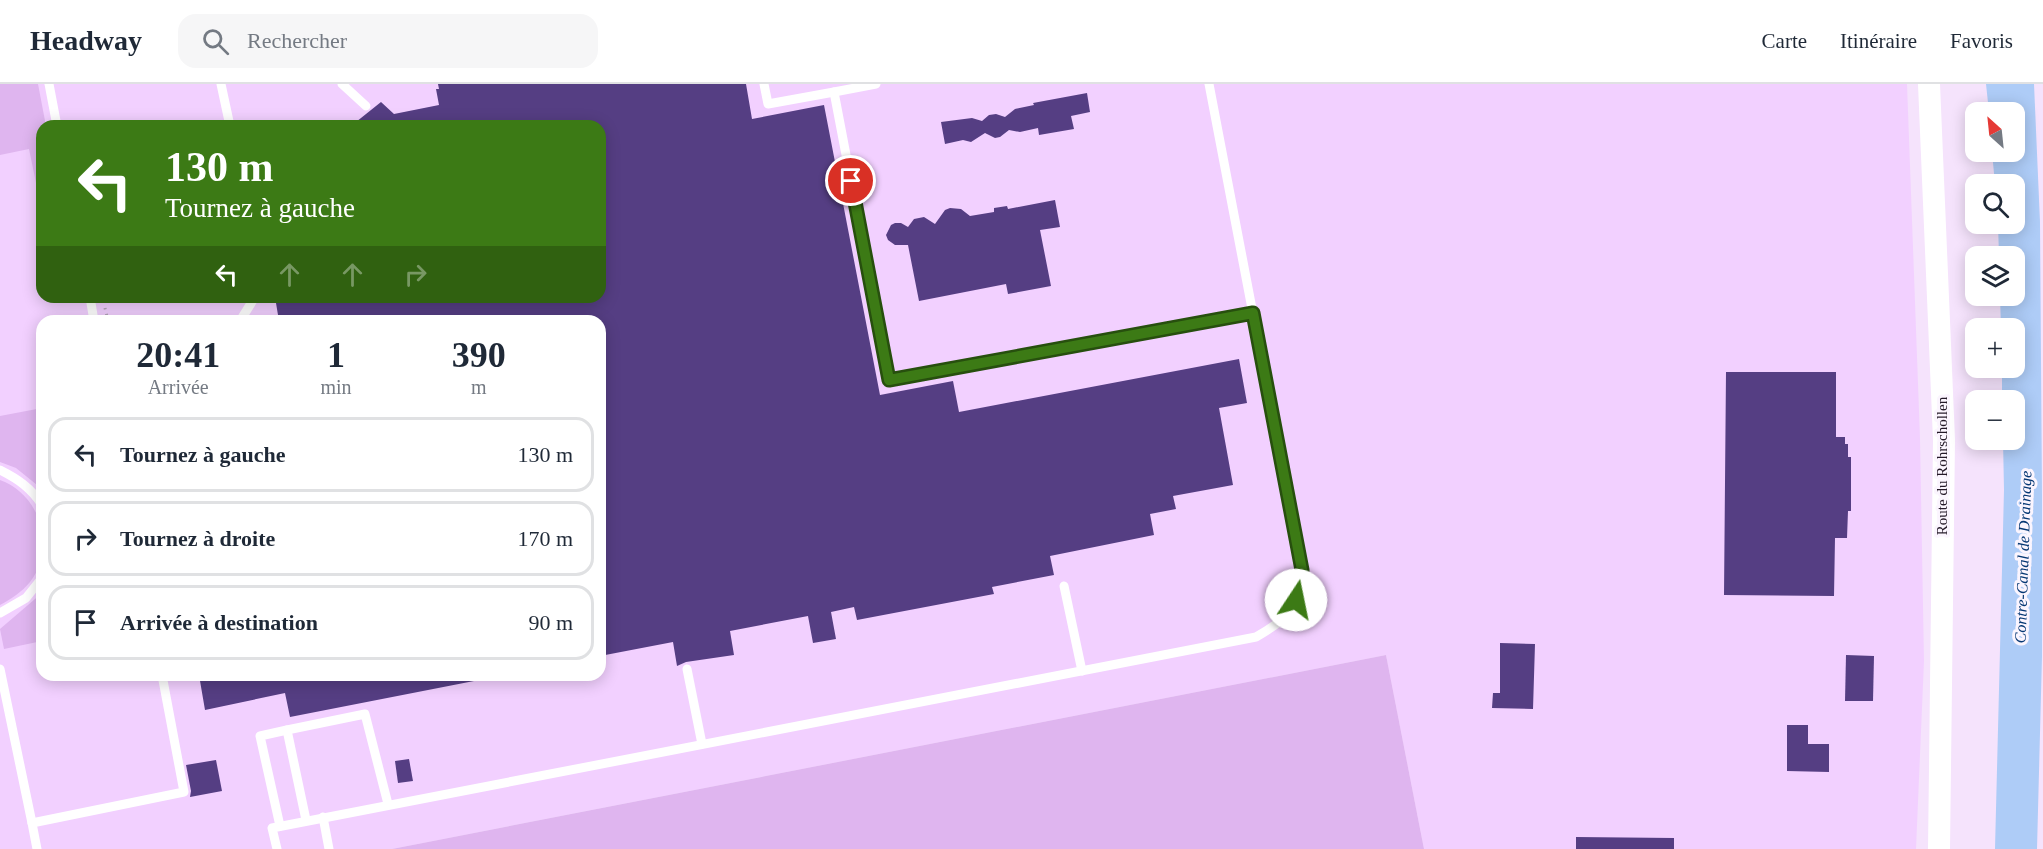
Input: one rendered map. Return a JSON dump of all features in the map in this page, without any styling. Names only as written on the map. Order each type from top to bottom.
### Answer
[{"type":"street","name":"Route du Rohrschollen","points":[[1929,84],[1944,440],[1938,849]]},
{"type":"lane","points":[[49,84],[56,120]]},
{"type":"lane","points":[[221,84],[229,120]]},
{"type":"lane","points":[[342,84],[366,106]]},
{"type":"lane","points":[[765,84],[768,104],[876,84]]},
{"type":"lane","points":[[277,849],[272,828],[280,826],[1256,637],[1288,615],[1301,584],[1302,570],[1209,84]]},
{"type":"lane","points":[[834,92],[889,380],[1253,313]]},
{"type":"lane","points":[[0,470],[19,479],[36,496]]},
{"type":"lane","points":[[0,613],[26,598],[36,586]]},
{"type":"lane","points":[[1064,586],[1082,670]]},
{"type":"lane","points":[[0,669],[37,849]]},
{"type":"lane","points":[[687,669],[702,744]]},
{"type":"lane","points":[[32,823],[184,792],[163,681]]},
{"type":"lane","points":[[280,826],[260,736],[365,714],[388,804]]},
{"type":"lane","points":[[287,730],[306,820]]},
{"type":"lane","points":[[323,817],[329,849]]},
{"type":"shaded area","points":[[0,84],[1907,84],[1920,438],[1924,661],[1916,849],[1424,849],[1386,655],[392,849],[0,849]]},
{"type":"shaded area","points":[[0,84],[38,84],[45,120],[36,120],[36,183],[29,149],[0,155]]},
{"type":"shaded area","points":[[36,409],[36,484],[16,468],[0,462],[0,416]]},
{"type":"shaded area","points":[[0,480],[14,487],[25,497],[36,514],[36,572],[23,589],[0,605]]},
{"type":"shaded area","points":[[36,598],[36,642],[4,649],[0,629]]},
{"type":"shaded area","points":[[1386,655],[1424,849],[392,849]]},
{"type":"water","name":"Contre-Canal de Drainage","points":[[1986,84],[2034,84],[2040,222],[2042,496],[2042,656],[2037,849],[1995,849],[2003,450],[2025,450],[2025,390],[2002,390],[2002,378],[2025,378],[2025,318],[2001,318],[2000,306],[2025,306],[2025,246],[1999,246],[1998,234],[2025,234],[2025,174],[1994,174],[1993,162],[2025,162],[2025,102],[1988,102]]},
{"type":"building","points":[[438,84],[746,84],[752,119],[824,105],[880,395],[953,381],[959,412],[1239,359],[1247,403],[1219,408],[1233,485],[1173,496],[1176,509],[1150,514],[1154,535],[1050,556],[1054,575],[992,587],[994,594],[857,620],[854,607],[831,612],[836,639],[813,643],[808,616],[730,631],[734,655],[686,662],[677,666],[673,642],[606,655],[606,315],[278,315],[276,303],[606,303],[606,120],[358,120],[381,102],[394,114],[439,105],[436,89],[439,89]]},
{"type":"building","points":[[1087,93],[1090,112],[1071,116],[1074,129],[1039,135],[1038,128],[1020,132],[1009,130],[1000,137],[995,138],[985,133],[971,142],[963,140],[945,144],[941,122],[972,118],[982,121],[989,115],[996,114],[1005,117],[1015,109],[1034,105],[1033,103]]},
{"type":"building","points":[[1055,200],[1060,227],[1040,230],[1051,286],[1008,294],[1006,284],[919,301],[908,245],[895,245],[888,240],[886,235],[891,225],[895,223],[908,227],[914,219],[924,217],[935,224],[945,210],[950,208],[961,209],[970,216],[994,212],[994,208],[1007,206],[1008,209]]},
{"type":"building","points":[[1726,372],[1836,372],[1836,437],[1845,437],[1845,444],[1848,444],[1848,457],[1851,457],[1851,511],[1848,511],[1847,538],[1835,538],[1834,596],[1724,595]]},
{"type":"building","points":[[1500,643],[1535,644],[1533,709],[1492,708],[1493,693],[1500,693]]},
{"type":"building","points":[[1846,655],[1874,656],[1873,701],[1845,701]]},
{"type":"building","points":[[200,681],[474,681],[290,717],[285,693],[205,710]]},
{"type":"building","points":[[1787,725],[1808,725],[1808,744],[1829,744],[1829,772],[1787,771]]},
{"type":"building","points":[[409,759],[413,781],[398,783],[395,761]]},
{"type":"building","points":[[216,760],[222,791],[190,797],[186,765]]},
{"type":"building","points":[[1576,837],[1674,838],[1674,849],[1576,849]]},
{"type":"route","points":[[851,181],[889,380],[1253,313],[1302,570],[1296,600]]}]
